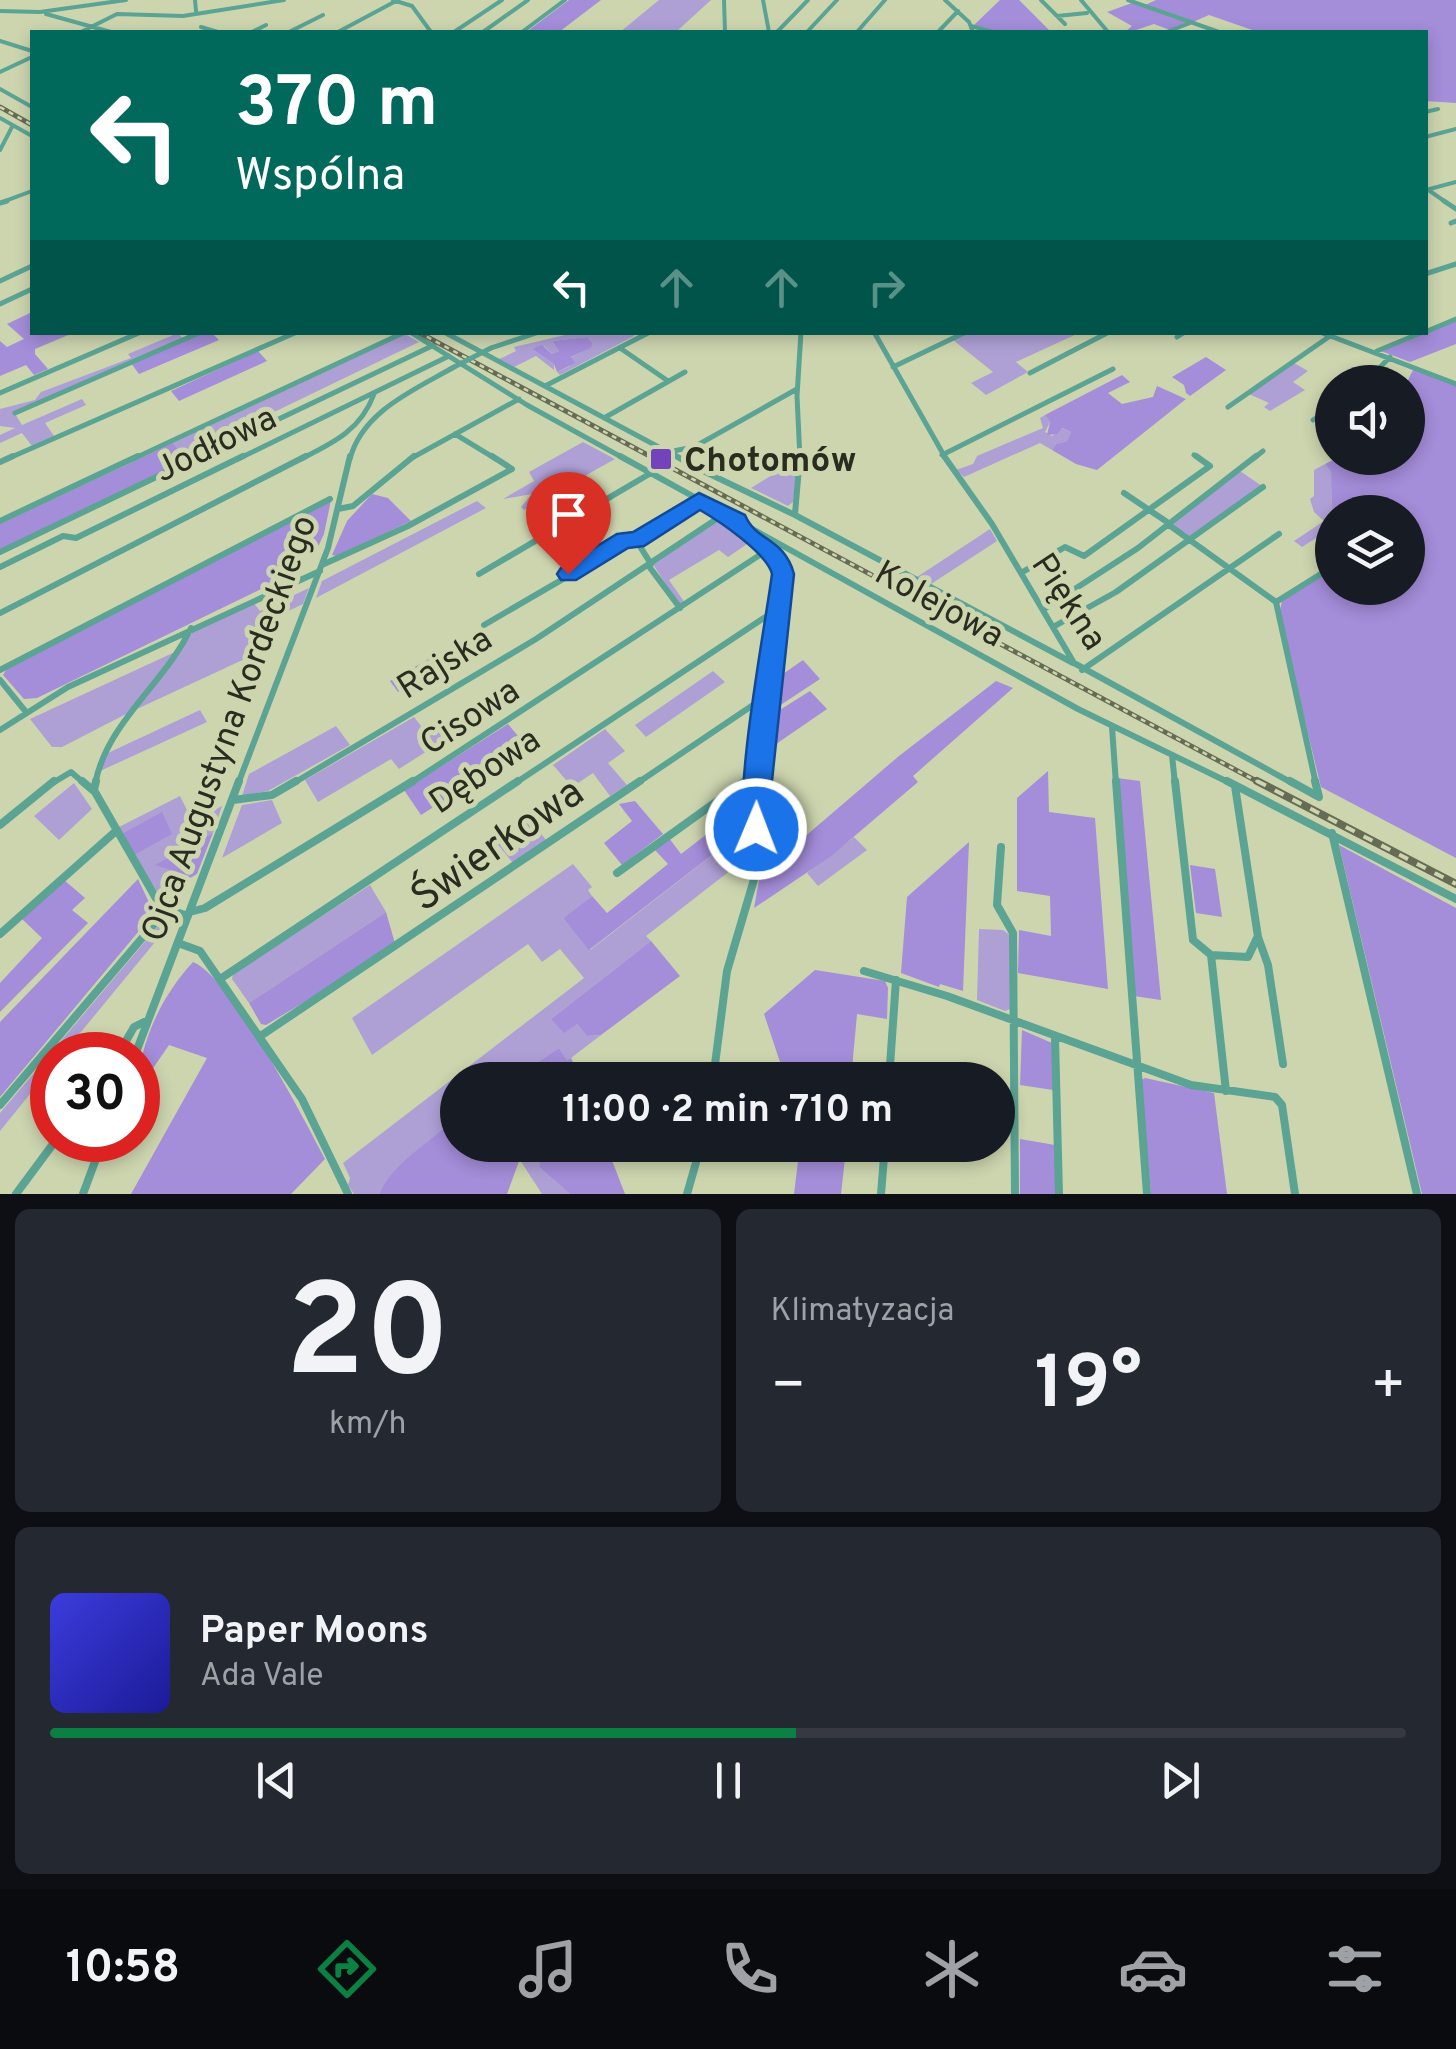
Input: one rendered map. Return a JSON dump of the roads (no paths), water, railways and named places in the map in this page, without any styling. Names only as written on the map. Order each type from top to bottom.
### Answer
[{"type":"street","points":[[0,11],[40,12],[126,0]]},
{"type":"street","points":[[194,0],[196,12]]},
{"type":"street","points":[[85,30],[117,14],[183,16],[284,0]]},
{"type":"street","points":[[342,30],[395,0],[414,7],[431,30]]},
{"type":"street","points":[[457,30],[502,0]]},
{"type":"street","points":[[486,30],[528,0]]},
{"type":"street","points":[[525,30],[565,0]]},
{"type":"street","points":[[723,30],[724,0]]},
{"type":"street","points":[[763,0],[769,30]]},
{"type":"street","points":[[779,30],[808,0]]},
{"type":"street","points":[[808,30],[837,0]]},
{"type":"street","points":[[859,30],[885,0]]},
{"type":"street","points":[[945,0],[972,30]]},
{"type":"street","points":[[1041,0],[1065,24]]},
{"type":"street","points":[[1080,0],[1106,30]]},
{"type":"street","points":[[1128,0],[1213,30]]},
{"type":"street","points":[[117,1],[117,14]]},
{"type":"street","points":[[950,4],[959,1]]},
{"type":"street","points":[[940,30],[958,11]]},
{"type":"street","points":[[40,12],[103,30]]},
{"type":"street","points":[[1057,16],[1088,13]]},
{"type":"street","points":[[294,30],[322,14]]},
{"type":"street","points":[[1172,30],[1191,22]]},
{"type":"street","points":[[256,30],[266,25]]},
{"type":"street","points":[[202,26],[213,30]]},
{"type":"street","points":[[970,26],[985,30]]},
{"type":"street","points":[[0,41],[30,53]]},
{"type":"street","points":[[0,72],[30,55]]},
{"type":"street","points":[[0,89],[30,106]]},
{"type":"street","points":[[20,100],[30,96]]},
{"type":"street","points":[[1428,111],[1438,109]]},
{"type":"street","points":[[0,118],[30,135]]},
{"type":"street","points":[[0,150],[12,125]]},
{"type":"street","points":[[1428,135],[1456,129]]},
{"type":"street","points":[[1428,189],[1456,182]]},
{"type":"street","points":[[1428,191],[1456,209]]},
{"type":"street","points":[[0,203],[30,192]]},
{"type":"street","points":[[1428,271],[1456,264]]},
{"type":"street","points":[[0,281],[30,267]]},
{"type":"street","points":[[0,304],[30,289]]},
{"type":"street","points":[[1428,330],[1455,320]]},
{"type":"street","points":[[0,393],[133,335]]},
{"type":"street","points":[[16,413],[193,335]]},
{"type":"street","points":[[0,462],[290,335]]},
{"type":"street","points":[[0,522],[401,335]]},
{"type":"street","name":"Kolejowa","points":[[413,335],[699,500],[1112,727],[1332,832],[1456,899]]},
{"type":"street","points":[[450,335],[688,463]]},
{"type":"street","points":[[338,509],[350,455],[369,424],[399,397],[491,348],[531,335]]},
{"type":"street","points":[[544,386],[644,335]]},
{"type":"street","points":[[795,515],[802,478],[797,389],[801,335]]},
{"type":"street","name":"Piękna","points":[[876,335],[942,455],[992,524],[1074,664],[1319,797],[1276,602]]},
{"type":"street","points":[[893,367],[960,335]]},
{"type":"street","points":[[1030,373],[1104,335]]},
{"type":"street","points":[[1376,351],[1416,335]]},
{"type":"street","points":[[1228,407],[1331,336],[1456,384]]},
{"type":"street","points":[[0,552],[434,345]]},
{"type":"street","points":[[620,348],[668,381]]},
{"type":"street","name":"Jodłowa","points":[[0,567],[64,536],[76,538],[450,355]]},
{"type":"street","points":[[1382,365],[1390,357]]},
{"type":"street","points":[[942,455],[1113,369]]},
{"type":"street","points":[[604,418],[685,372]]},
{"type":"street","points":[[667,452],[694,448],[797,389]]},
{"type":"street","points":[[0,613],[346,436],[369,408],[374,393]]},
{"type":"street","name":"Ojca Augustyna Kordeckiego","points":[[145,1032],[321,568],[338,509],[350,508],[390,471],[519,399]]},
{"type":"street","points":[[0,730],[68,687],[408,526],[511,470],[506,462],[455,434]]},
{"type":"street","points":[[1044,609],[1170,525],[1263,451]]},
{"type":"street","points":[[1022,573],[1064,547],[1084,556],[1152,512],[1210,466],[1194,455]]},
{"type":"street","name":"Kolejowa","points":[[696,468],[795,515],[1074,664]]},
{"type":"street","points":[[479,574],[651,472]]},
{"type":"street","points":[[1053,627],[1116,592],[1262,486]]},
{"type":"street","points":[[1124,493],[1276,602],[1315,578]]},
{"type":"street","points":[[0,670],[330,498]]},
{"type":"street","points":[[484,625],[699,500]]},
{"type":"street","name":"Rajska","points":[[233,800],[276,793],[423,708],[724,514]]},
{"type":"street","points":[[715,1062],[727,972],[758,866],[754,806],[783,567],[768,548],[738,528],[737,520]]},
{"type":"street","points":[[1082,670],[1279,534]]},
{"type":"street","points":[[636,540],[680,608]]},
{"type":"street","name":"Cisowa","points":[[189,914],[205,908],[471,746],[768,548]]},
{"type":"street","name":"Dębowa","points":[[220,979],[734,634],[779,608]]},
{"type":"street","points":[[94,791],[96,772],[109,749],[191,628]]},
{"type":"street","points":[[0,680],[26,712]]},
{"type":"street","name":"Świerkowa","points":[[259,1037],[445,915],[669,760],[759,701],[767,700]]},
{"type":"street","points":[[1112,727],[1147,1194]]},
{"type":"street","points":[[1172,755],[1192,940],[1211,955],[1266,960]]},
{"type":"street","points":[[0,824],[70,772],[94,791],[166,910],[189,914]]},
{"type":"street","points":[[617,873],[758,772]]},
{"type":"street","points":[[1234,785],[1283,1064]]},
{"type":"street","points":[[0,934],[116,831]]},
{"type":"street","points":[[1332,832],[1416,1194]]},
{"type":"street","points":[[1001,847],[997,905],[1014,933],[1015,1194]]},
{"type":"street","points":[[0,1105],[166,910]]},
{"type":"street","points":[[1248,957],[1258,937]]},
{"type":"street","points":[[178,943],[196,946],[302,1099],[348,1194]]},
{"type":"street","points":[[1211,955],[1226,1090]]},
{"type":"street","points":[[864,971],[971,1004],[1015,1024],[1195,1086],[1262,1094],[1280,1101],[1295,1194]]},
{"type":"street","points":[[890,1062],[896,980]]},
{"type":"street","points":[[131,1032],[149,1020]]},
{"type":"street","points":[[1055,1038],[1060,1194]]},
{"type":"street","points":[[16,1194],[40,1162]]},
{"type":"street","points":[[82,1194],[94,1162]]},
{"type":"street","points":[[687,1194],[696,1162]]},
{"type":"street","points":[[881,1194],[883,1162]]},
{"type":"railway","points":[[0,107],[30,124]]},
{"type":"railway","points":[[424,335],[1262,784]]},
{"type":"railway","points":[[1257,781],[1456,884]]},
{"type":"place","name":"Chotomów","points":[[661,459]]}]
